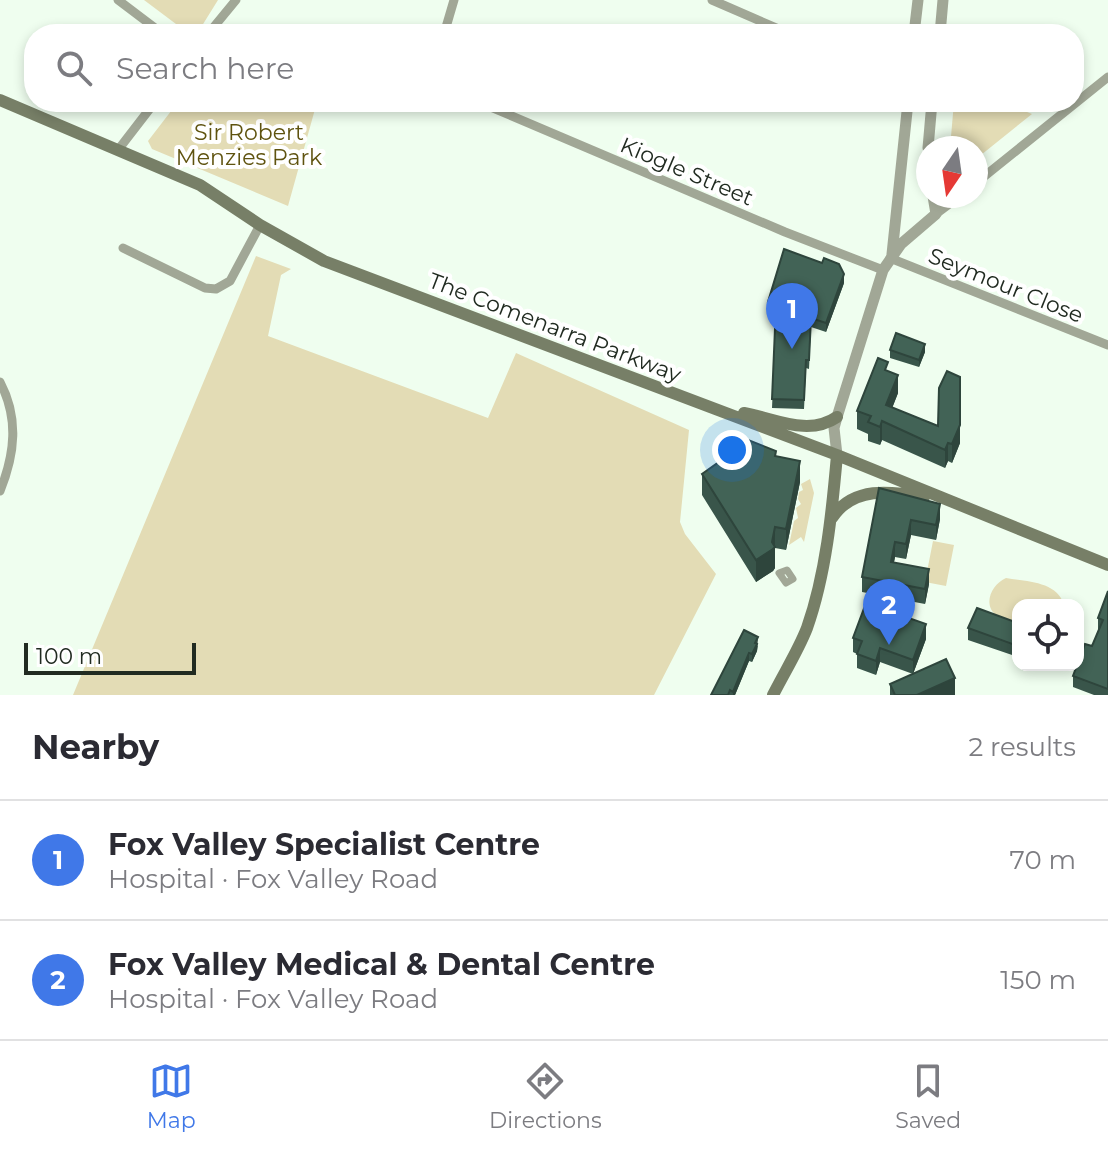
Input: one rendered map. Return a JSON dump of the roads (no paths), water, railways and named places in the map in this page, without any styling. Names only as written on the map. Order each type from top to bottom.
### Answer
[{"type":"main road","name":"The Comenarra Parkway","points":[[0,100],[24,110]]},
{"type":"main road","name":"The Comenarra Parkway","points":[[28,112],[200,185],[260,225],[324,261],[716,408],[1108,565]]},
{"type":"main road","points":[[716,408],[796,425],[824,424],[837,417]]},
{"type":"main road","points":[[773,695],[801,641],[811,614],[830,521],[837,455]]},
{"type":"main road","points":[[830,521],[846,501],[870,493],[911,494],[948,501]]},
{"type":"street","points":[[118,0],[150,24]]},
{"type":"street","points":[[216,24],[236,0]]},
{"type":"street","points":[[447,24],[454,0]]},
{"type":"street","points":[[712,0],[767,24]]},
{"type":"street","points":[[915,24],[918,0]]},
{"type":"street","points":[[941,24],[943,0]]},
{"type":"street","points":[[1084,96],[1108,77]]},
{"type":"street","points":[[118,150],[147,112]]},
{"type":"street","name":"Kiogle Street","points":[[503,112],[883,270]]},
{"type":"street","points":[[891,257],[907,112]]},
{"type":"street","points":[[929,136],[931,112]]},
{"type":"street","points":[[988,173],[1064,112]]},
{"type":"street","points":[[935,208],[936,214]]},
{"type":"street","points":[[837,455],[834,428],[883,270],[891,257],[944,208]]},
{"type":"street","points":[[123,248],[205,288],[216,289],[230,281],[260,225]]},
{"type":"street","name":"Seymour Close","points":[[891,257],[1108,345]]},
{"type":"street","points":[[0,382],[10,401],[14,437],[9,468],[0,491]]},
{"type":"place","name":"Fox Valley Specialist Centre","points":[[792,349]]},
{"type":"place","name":"Fox Valley Medical & Dental Centre","points":[[889,645]]},
{"type":"park label","name":"Sir Robert Menzies Park","points":[[249,144]]}]
